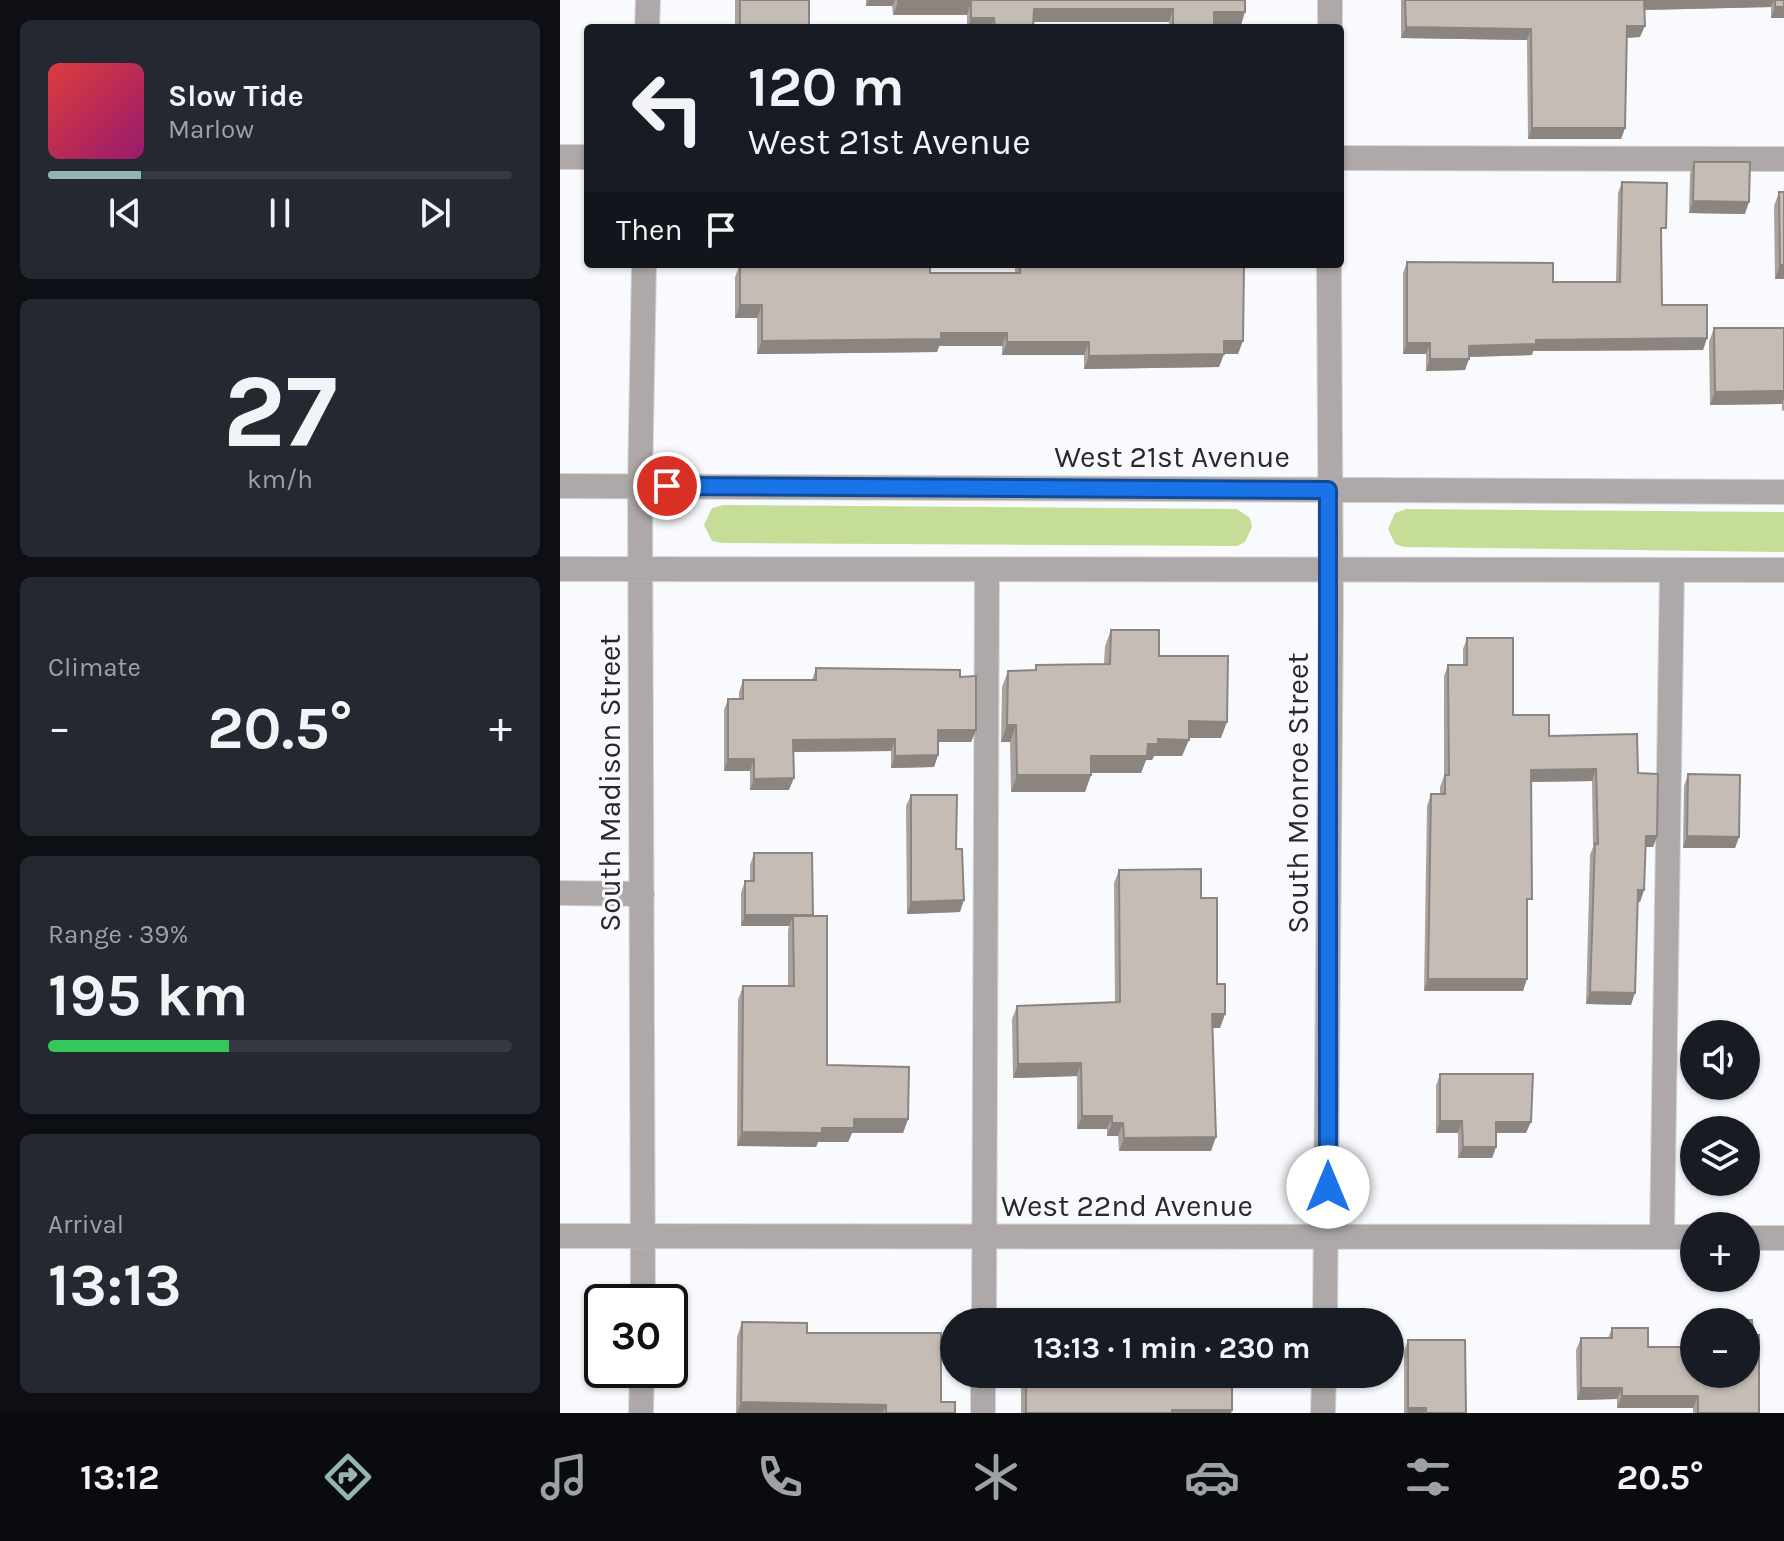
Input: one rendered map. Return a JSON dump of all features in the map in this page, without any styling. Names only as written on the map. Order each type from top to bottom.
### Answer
[{"type":"street","points":[[647,24],[648,0]]},
{"type":"street","points":[[1330,0],[1330,24]]},
{"type":"street","points":[[560,157],[584,157]]},
{"type":"street","points":[[1344,158],[1784,159]]},
{"type":"street","name":"South Madison Street","points":[[643,1284],[640,486],[644,268]]},
{"type":"street","name":"South Monroe Street","points":[[1325,1308],[1331,570],[1328,490],[1329,268]]},
{"type":"street","name":"West 21st Avenue","points":[[560,486],[1784,492]]},
{"type":"street","points":[[560,569],[1784,570]]},
{"type":"street","points":[[984,1308],[987,570]]},
{"type":"street","points":[[1662,1237],[1672,570]]},
{"type":"street","points":[[560,893],[642,894]]},
{"type":"street","name":"West 22nd Avenue","points":[[560,1236],[1680,1237]]},
{"type":"street","points":[[1760,1238],[1784,1238]]},
{"type":"street","points":[[641,1413],[642,1388]]},
{"type":"street","points":[[983,1388],[983,1413]]},
{"type":"street","points":[[1323,1413],[1324,1388]]},
{"type":"green space","points":[[723,505],[1237,509],[1250,518],[1252,527],[1245,542],[1237,546],[722,543],[712,541],[704,525],[712,508]]},
{"type":"green space","points":[[1406,509],[1784,512],[1784,552],[1404,547],[1395,544],[1388,529],[1395,513]]},
{"type":"building","points":[[740,0],[809,0],[809,24],[740,24]]},
{"type":"building","points":[[1245,0],[1245,12],[1214,12],[1214,24],[1173,24],[1173,9],[1034,9],[1033,24],[995,24],[994,18],[971,18],[971,2],[898,2]]},
{"type":"building","points":[[1405,0],[1644,0],[1645,26],[1627,26],[1625,128],[1532,128],[1531,29],[1406,27]]},
{"type":"building","points":[[1775,0],[1784,0],[1784,7],[1775,7]]},
{"type":"building","points":[[1694,162],[1750,162],[1749,202],[1693,201]]},
{"type":"building","points":[[1622,182],[1667,183],[1666,228],[1661,228],[1662,305],[1707,305],[1707,338],[1536,340],[1536,344],[1469,346],[1469,359],[1430,359],[1430,343],[1407,343],[1407,262],[1553,263],[1553,282],[1620,282]]},
{"type":"building","points":[[1779,192],[1784,192],[1784,265],[1780,265]]},
{"type":"building","points":[[740,268],[930,268],[930,273],[1020,273],[1020,268],[1244,268],[1243,341],[1224,341],[1224,354],[1089,356],[1089,342],[1007,342],[1007,333],[941,333],[941,339],[762,341],[762,305],[740,305]]},
{"type":"building","points":[[1714,328],[1784,328],[1784,391],[1715,392]]},
{"type":"building","points":[[1111,630],[1159,630],[1159,656],[1228,656],[1227,722],[1189,721],[1189,740],[1158,739],[1158,744],[1148,744],[1147,756],[1091,756],[1091,775],[1017,775],[1016,725],[1007,725],[1008,671],[1036,670],[1036,665],[1110,664]]},
{"type":"building","points":[[1467,638],[1513,638],[1513,715],[1549,715],[1549,736],[1637,734],[1638,773],[1658,774],[1657,836],[1646,836],[1644,890],[1638,890],[1635,993],[1590,992],[1595,843],[1598,844],[1596,769],[1531,770],[1532,899],[1527,899],[1527,979],[1428,979],[1431,794],[1445,794],[1445,775],[1449,775],[1448,665],[1467,665]]},
{"type":"building","points":[[816,668],[960,670],[960,677],[976,676],[976,730],[938,730],[938,755],[895,756],[895,739],[793,740],[794,778],[754,779],[754,759],[728,759],[728,699],[743,699],[743,680],[816,680]]},
{"type":"building","points":[[1688,774],[1740,775],[1739,837],[1687,836]]},
{"type":"building","points":[[911,795],[957,795],[956,849],[962,849],[964,900],[911,902]]},
{"type":"building","points":[[754,853],[812,853],[813,915],[745,915],[745,881],[754,881]]},
{"type":"building","points":[[1201,869],[1201,898],[1217,898],[1217,984],[1225,984],[1225,1014],[1212,1014],[1216,1137],[1124,1138],[1123,1123],[1112,1123],[1112,1116],[1082,1116],[1081,1063],[1018,1064],[1017,1006],[1120,1002],[1119,870]]},
{"type":"building","points":[[793,916],[827,916],[827,1065],[909,1067],[908,1119],[854,1119],[854,1128],[822,1128],[822,1133],[742,1132],[743,986],[794,986]]},
{"type":"building","points":[[1440,1074],[1533,1074],[1531,1122],[1496,1122],[1496,1147],[1463,1147],[1462,1121],[1440,1121]]},
{"type":"building","points":[[742,1322],[807,1323],[807,1333],[940,1333],[941,1402],[955,1402],[955,1413],[886,1413],[886,1405],[741,1402]]},
{"type":"building","points":[[1612,1328],[1648,1328],[1648,1347],[1680,1347],[1680,1388],[1759,1388],[1759,1413],[1698,1413],[1698,1396],[1622,1396],[1622,1388],[1581,1388],[1581,1338],[1612,1338]]},
{"type":"building","points":[[1408,1340],[1465,1340],[1466,1413],[1426,1413],[1426,1408],[1408,1408]]},
{"type":"building","points":[[1026,1388],[1232,1388],[1232,1410],[1026,1413]]},
{"type":"route","points":[[667,486],[1328,490],[1331,607],[1328,1187]]}]
